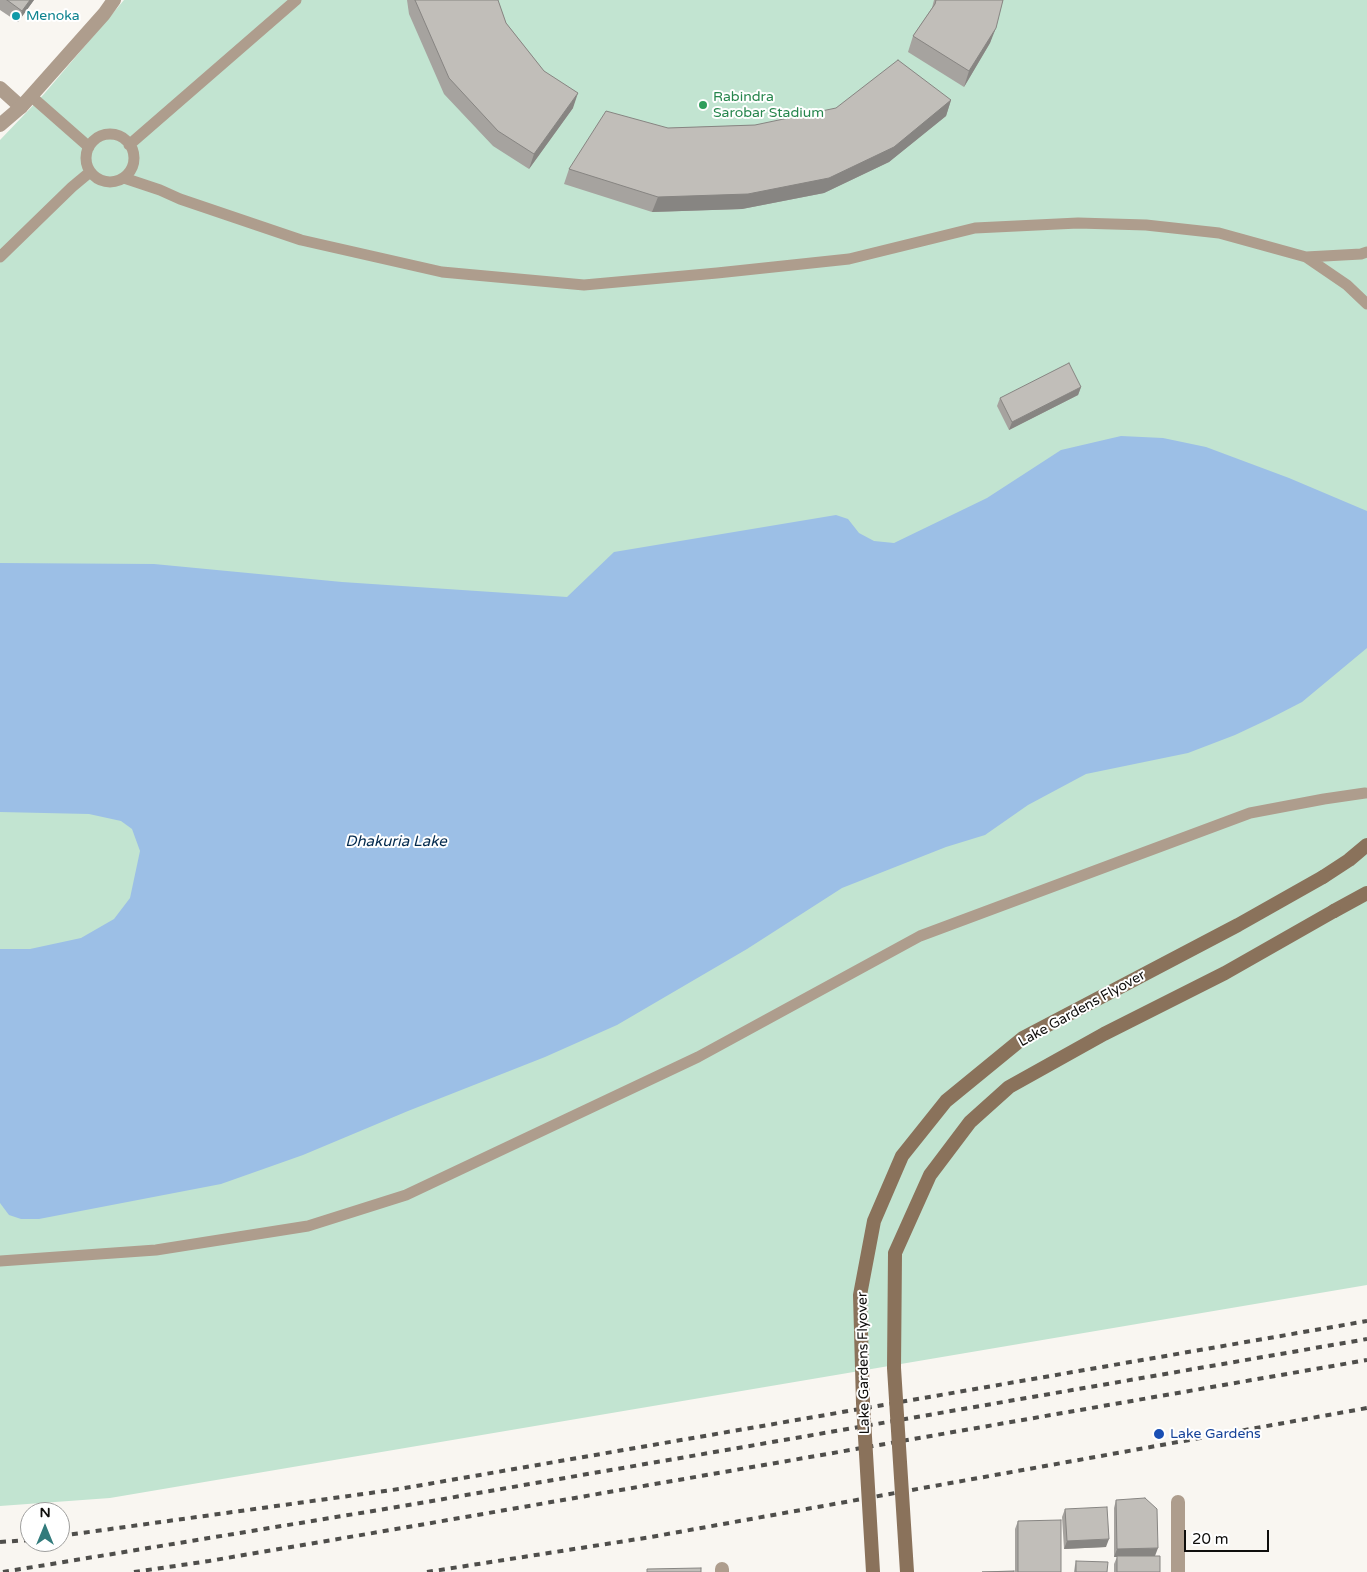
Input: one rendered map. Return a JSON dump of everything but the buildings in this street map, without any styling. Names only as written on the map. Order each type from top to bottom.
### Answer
[{"type":"main road","name":"Lake Gardens Flyover","points":[[873,1572],[863,1403],[860,1295],[874,1221],[902,1156],[946,1101],[1023,1038],[1178,957],[1323,877],[1349,860],[1367,845]]},
{"type":"main road","points":[[906,1572],[894,1368],[895,1253],[930,1174],[970,1122],[1009,1087],[1104,1034],[1225,972],[1367,893]]},
{"type":"street","points":[[0,125],[21,107],[104,14],[114,0]]},
{"type":"street","points":[[0,88],[21,107]]},
{"type":"street","points":[[1178,1502],[1178,1572]]},
{"type":"lane","points":[[129,145],[296,0]]},
{"type":"lane","points":[[31,96],[89,147]]},
{"type":"lane","points":[[110,134],[125,138],[129,145],[134,151],[133,166],[124,178],[109,183],[95,178],[86,166],[86,150],[96,138],[110,134]]},
{"type":"lane","points":[[0,257],[90,172]]},
{"type":"lane","points":[[124,178],[301,240],[442,272],[584,285],[849,259],[975,228],[1078,223],[1146,225],[1219,233],[1306,257],[1361,254],[1367,252]]},
{"type":"lane","points":[[1306,257],[1347,285],[1367,304]]},
{"type":"lane","points":[[0,1260],[156,1250],[308,1226],[406,1195],[698,1057],[920,936],[1250,813],[1365,793]]},
{"type":"green space","points":[[124,0],[1367,0],[1367,1285],[110,1498],[55,1502],[20,1502],[20,1505],[0,1506],[0,140],[44,94]]},
{"type":"water","name":"Dhakuria Lake","points":[[1121,436],[1163,438],[1206,447],[1289,478],[1367,511],[1367,648],[1302,702],[1269,719],[1235,735],[1188,753],[1086,774],[1028,805],[985,835],[946,847],[842,888],[747,949],[617,1025],[545,1057],[303,1155],[221,1184],[39,1219],[21,1219],[9,1215],[0,1203],[0,949],[30,949],[81,938],[114,919],[130,898],[140,851],[132,829],[121,821],[89,814],[0,812],[0,563],[154,564],[342,582],[567,597],[614,552],[836,515],[848,519],[859,533],[874,541],[894,543],[987,498],[1061,450]]},
{"type":"railway","points":[[70,1535],[399,1489],[1367,1321]]},
{"type":"railway","points":[[3,1572],[403,1506],[1367,1339]]},
{"type":"railway","points":[[134,1572],[408,1527],[1367,1360]]},
{"type":"railway","points":[[427,1572],[651,1537],[1367,1408]]},
{"type":"railway","points":[[0,1542],[20,1541]]},
{"type":"place","name":"Menoka","points":[[16,16]]},
{"type":"place","name":"Rabindra Sarobar Stadium","points":[[703,105]]},
{"type":"place","name":"Lake Gardens","points":[[1159,1434]]}]
